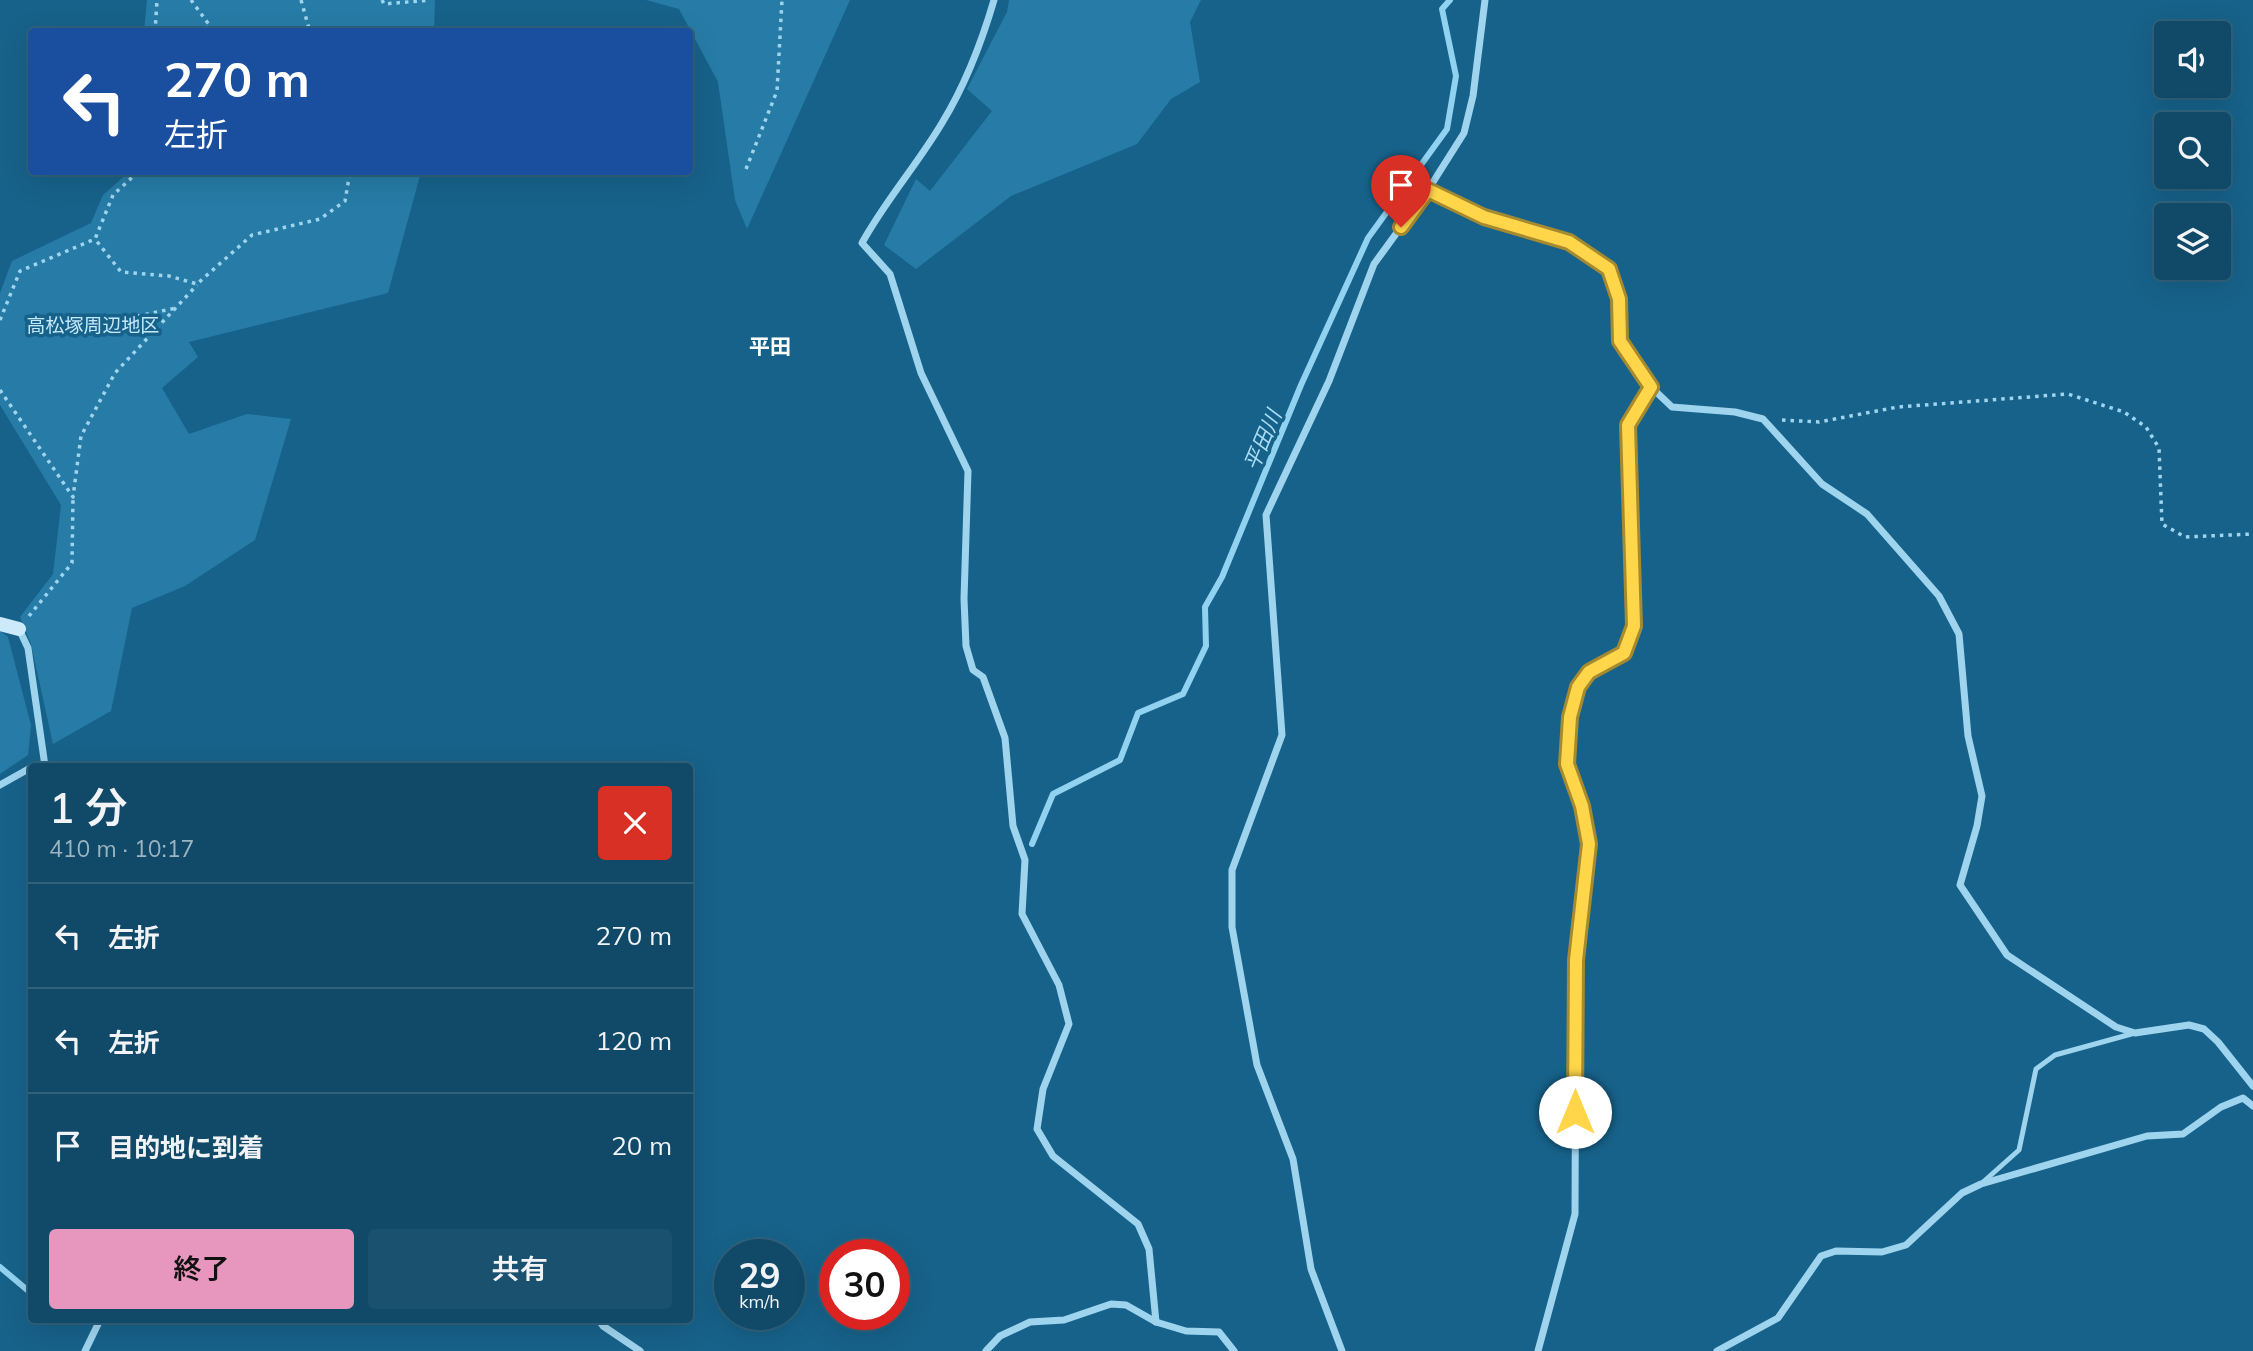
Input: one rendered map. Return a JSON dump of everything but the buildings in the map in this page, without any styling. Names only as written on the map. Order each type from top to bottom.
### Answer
[{"type":"main road","points":[[0,624],[19,629]]},
{"type":"street","points":[[993,0],[962,83],[942,123],[878,213],[862,243],[890,274],[921,373],[968,471],[964,599],[966,646],[973,670],[983,677],[1005,738],[1013,826],[1025,860],[1022,914],[1059,985],[1069,1024],[1043,1089],[1037,1129],[1053,1156],[1138,1224],[1149,1250],[1156,1322]]},
{"type":"street","points":[[1342,1351],[1311,1269],[1293,1159],[1257,1065],[1232,927],[1232,870],[1282,735],[1266,515],[1329,382],[1374,264],[1428,190],[1464,133],[1473,96],[1485,0]]},
{"type":"street","points":[[1428,190],[1484,217],[1569,242],[1609,269],[1619,299],[1620,341],[1651,387],[1672,407],[1735,412],[1763,419],[1822,484],[1867,514],[1939,596],[1959,634],[1968,736],[1982,796],[1977,826],[1960,885],[2007,955],[2116,1027],[2135,1032],[2189,1025],[2204,1029],[2218,1042],[2253,1086]]},
{"type":"street","points":[[1538,1351],[1575,1214],[1576,960],[1589,844],[1582,806],[1567,764],[1570,717],[1578,687],[1589,672],[1624,653],[1634,626],[1628,425],[1651,387]]},
{"type":"street","points":[[19,629],[28,648],[45,763]]},
{"type":"street","points":[[0,785],[28,769]]},
{"type":"street","points":[[1717,1351],[1777,1318],[1821,1256],[1836,1251],[1882,1252],[1906,1245],[1962,1193],[1981,1184],[2147,1136],[2183,1133],[2221,1107],[2243,1098],[2253,1107]]},
{"type":"street","points":[[986,1351],[1000,1336],[1030,1322],[1065,1320],[1111,1304],[1126,1305],[1156,1322],[1186,1331],[1219,1332],[1234,1351]]},
{"type":"street","points":[[85,1351],[99,1323]]},
{"type":"street","points":[[601,1323],[640,1351]]},
{"type":"lane","points":[[1981,1184],[2019,1150],[2036,1069],[2055,1055],[2135,1032]]},
{"type":"path","points":[[155,28],[157,0]]},
{"type":"path","points":[[191,0],[210,26],[207,28]]},
{"type":"path","points":[[301,0],[309,28]]},
{"type":"path","points":[[382,0],[384,4],[430,0]]},
{"type":"path","points":[[746,169],[777,91],[782,0]]},
{"type":"path","points":[[0,320],[20,271],[95,239],[113,195],[135,175]]},
{"type":"path","points":[[19,629],[72,563],[73,497],[81,436],[115,373],[197,284],[252,235],[320,219],[345,201],[349,175]]},
{"type":"path","points":[[95,239],[121,272],[169,276],[197,284]]},
{"type":"path","points":[[79,319],[99,324],[178,307]]},
{"type":"path","points":[[0,390],[73,497]]},
{"type":"path","points":[[1763,419],[1819,422],[1898,407],[2068,394],[2124,412],[2146,426],[2159,448],[2162,524],[2185,537],[2253,534]]},
{"type":"green space","points":[[147,0],[435,0],[434,28],[144,28]]},
{"type":"green space","points":[[646,0],[850,0],[747,229],[735,200],[718,82],[693,35],[693,28],[689,28],[679,9]]},
{"type":"green space","points":[[1009,0],[1201,0],[1190,22],[1200,82],[1171,99],[1137,144],[1011,196],[916,269],[884,245],[916,179],[930,191],[992,111],[967,89],[1007,12]]},
{"type":"green space","name":"高松塚周辺地区","points":[[126,175],[420,175],[388,293],[189,342],[198,357],[162,388],[189,434],[247,414],[291,419],[255,540],[185,586],[132,608],[111,711],[53,744],[31,644],[20,617],[53,574],[61,505],[0,405],[0,293],[12,261],[91,223],[103,195]]},
{"type":"green space","points":[[0,631],[8,637],[31,725],[28,755],[0,774]]},
{"type":"waterway","name":"平田川","points":[[1032,844],[1053,794],[1120,760],[1138,713],[1183,694],[1206,646],[1205,607],[1222,577],[1301,385],[1368,238],[1447,129],[1456,76],[1442,9],[1450,0]]},
{"type":"waterway","points":[[0,1267],[28,1291]]},
{"type":"district","name":"平田","points":[[770,346]]},
{"type":"route","points":[[1401,227],[1428,190],[1484,217],[1569,242],[1609,269],[1619,299],[1620,341],[1651,387],[1628,425],[1629,554],[1634,626],[1624,653],[1589,672],[1578,687],[1570,717],[1567,764],[1582,806],[1589,844],[1576,960],[1575,1112]]}]
